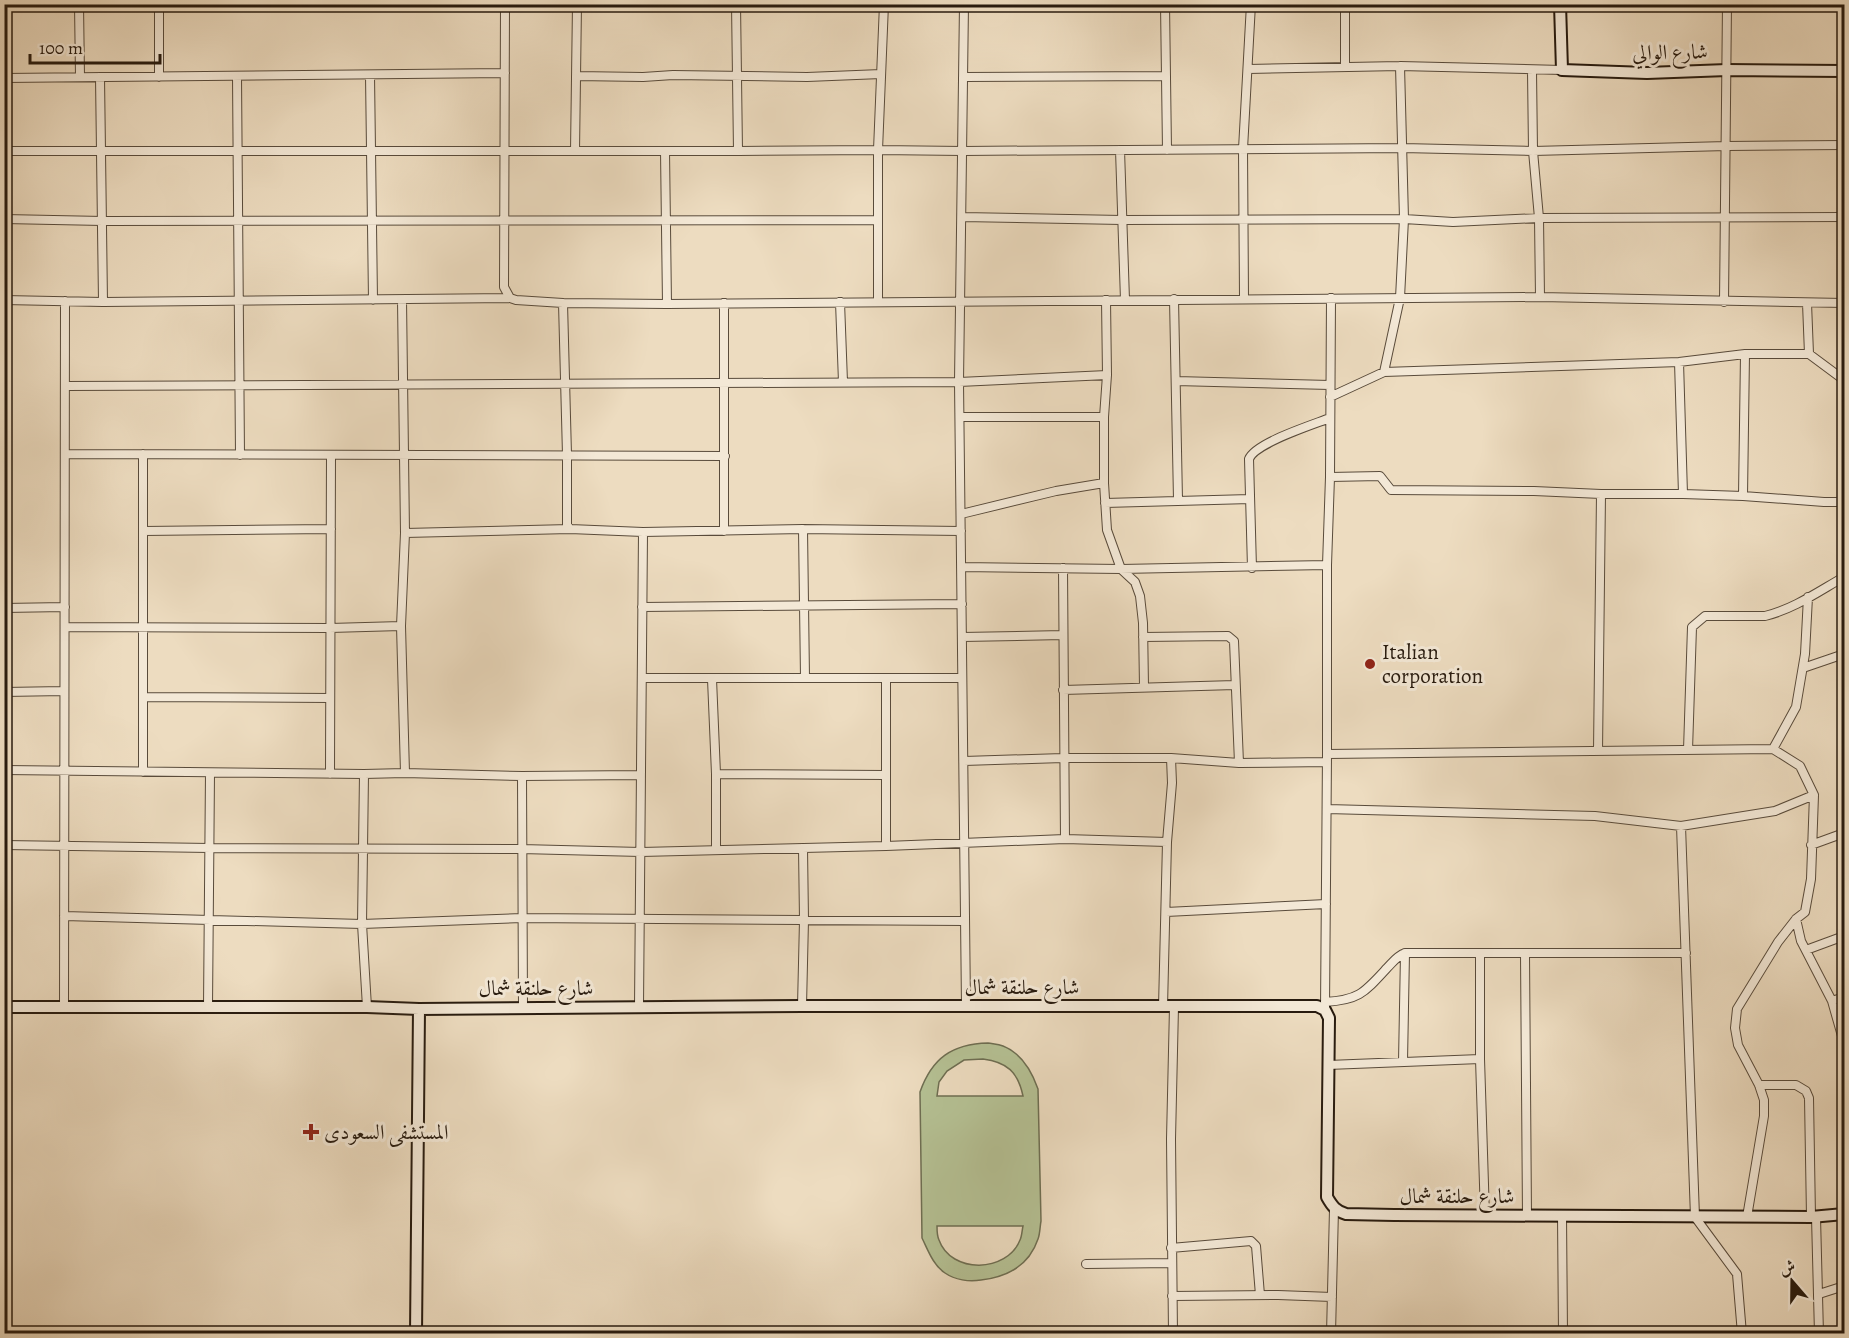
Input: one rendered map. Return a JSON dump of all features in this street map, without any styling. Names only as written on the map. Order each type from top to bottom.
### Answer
[{"type":"street","points":[[80,4],[80,77]]},
{"type":"street","points":[[159,4],[159,77]]},
{"type":"street","points":[[505,4],[504,287],[510,298]]},
{"type":"street","points":[[575,151],[577,4]]},
{"type":"street","points":[[736,4],[738,151]]},
{"type":"street","points":[[878,302],[878,150],[884,4]]},
{"type":"street","points":[[964,4],[962,301],[959,382],[966,1006]]},
{"type":"street","points":[[1165,4],[1167,150]]},
{"type":"street","points":[[1244,298],[1243,149],[1251,4]]},
{"type":"street","points":[[1345,4],[1345,67]]},
{"type":"street","points":[[1248,69],[1400,66],[1562,70],[1560,4]]},
{"type":"street","points":[[1724,302],[1727,4]]},
{"type":"street","points":[[1384,372],[1400,298],[1404,219],[1400,66]]},
{"type":"street","name":"شارع الوالي","points":[[1562,70],[1647,73],[1727,70],[1845,71]]},
{"type":"street","points":[[1532,71],[1533,152],[1539,218],[1540,297]]},
{"type":"street","points":[[4,78],[505,74]]},
{"type":"street","points":[[576,76],[807,77],[881,74]]},
{"type":"street","points":[[370,75],[373,300]]},
{"type":"street","points":[[237,76],[240,455]]},
{"type":"street","points":[[964,77],[1166,76]]},
{"type":"street","points":[[100,77],[103,302]]},
{"type":"street","points":[[4,151],[963,151],[1402,148],[1533,152],[1845,145]]},
{"type":"street","points":[[1120,150],[1125,300]]},
{"type":"street","points":[[665,151],[667,304]]},
{"type":"street","points":[[962,217],[1122,220],[1404,219],[1453,222],[1539,218],[1845,217]]},
{"type":"street","points":[[4,219],[103,221],[878,220]]},
{"type":"street","points":[[4,300],[103,302],[510,298],[563,303],[667,304],[1540,297],[1845,303]]},
{"type":"street","points":[[1331,298],[1330,477],[1326,565],[1325,1006],[1329,1023],[1326,1192],[1334,1209],[1331,1331],[1342,1334]]},
{"type":"street","points":[[1174,299],[1178,500]]},
{"type":"street","points":[[402,300],[405,532],[401,626],[405,773]]},
{"type":"street","points":[[1106,300],[1107,375],[1104,417],[1104,483],[1107,530],[1120,568],[1135,582],[1140,596],[1143,687]]},
{"type":"street","points":[[64,1007],[65,301]]},
{"type":"street","points":[[840,302],[843,382]]},
{"type":"street","points":[[563,303],[566,383],[566,519],[570,529]]},
{"type":"street","points":[[724,303],[724,531]]},
{"type":"street","points":[[1807,303],[1809,354]]},
{"type":"street","points":[[1330,397],[1384,372],[1679,362],[1745,354],[1809,354],[1845,380]]},
{"type":"street","points":[[1743,496],[1745,354]]},
{"type":"street","points":[[1679,362],[1683,494]]},
{"type":"street","points":[[65,386],[959,382],[1107,375]]},
{"type":"street","points":[[1176,381],[1330,385]]},
{"type":"street","points":[[960,417],[1104,417]]},
{"type":"street","points":[[1252,567],[1249,459],[1251,453],[1264,445],[1330,418]]},
{"type":"street","points":[[65,454],[725,456]]},
{"type":"street","points":[[143,454],[143,772]]},
{"type":"street","points":[[330,774],[331,455]]},
{"type":"street","points":[[1330,477],[1380,477],[1391,490],[1683,494],[1824,502],[1837,502],[1845,499]]},
{"type":"street","points":[[961,514],[1056,491],[1104,483]]},
{"type":"street","points":[[1598,751],[1601,494]]},
{"type":"street","points":[[1105,503],[1250,499]]},
{"type":"street","points":[[143,531],[330,529]]},
{"type":"street","points":[[405,532],[570,529],[643,532],[803,529],[961,531]]},
{"type":"street","points":[[803,529],[805,678]]},
{"type":"street","points":[[639,1007],[643,532]]},
{"type":"street","points":[[961,567],[1120,568],[1326,565]]},
{"type":"street","points":[[1063,568],[1065,839]]},
{"type":"street","points":[[1688,750],[1692,627],[1705,616],[1765,616],[1783,610],[1845,577]]},
{"type":"street","points":[[1773,749],[1796,707],[1805,654],[1808,597]]},
{"type":"street","points":[[642,607],[962,604]]},
{"type":"street","points":[[4,608],[65,607]]},
{"type":"street","points":[[65,627],[401,626]]},
{"type":"street","points":[[962,637],[1063,635]]},
{"type":"street","points":[[1143,637],[1228,636],[1234,641],[1239,763]]},
{"type":"street","points":[[1803,668],[1845,654]]},
{"type":"street","points":[[642,678],[962,678]]},
{"type":"street","points":[[886,678],[886,846]]},
{"type":"street","points":[[712,679],[716,849]]},
{"type":"street","points":[[1063,690],[1235,686]]},
{"type":"street","points":[[4,692],[64,691]]},
{"type":"street","points":[[143,697],[330,698]]},
{"type":"street","points":[[963,761],[1171,758],[1239,763],[1327,758],[1773,749],[1800,766],[1814,795],[1811,879],[1805,912],[1796,919],[1778,942],[1737,1009],[1735,1028],[1738,1046],[1759,1085],[1764,1100],[1764,1116],[1747,1216]]},
{"type":"street","points":[[1171,758],[1172,783],[1167,842],[1166,912],[1172,1139],[1173,1334]]},
{"type":"street","points":[[4,770],[522,776],[640,775]]},
{"type":"street","points":[[208,1006],[210,773]]},
{"type":"street","points":[[364,774],[362,924],[367,1007]]},
{"type":"street","points":[[716,774],[885,775]]},
{"type":"street","points":[[522,776],[523,1008]]},
{"type":"street","points":[[1327,809],[1595,816],[1681,826],[1776,811],[1814,795]]},
{"type":"street","points":[[1681,826],[1695,1216],[1737,1274],[1742,1334]]},
{"type":"street","points":[[1811,845],[1845,833]]},
{"type":"street","points":[[4,845],[641,852],[1065,839],[1167,842]]},
{"type":"street","points":[[802,848],[804,920],[802,1006]]},
{"type":"street","points":[[1166,912],[1326,904]]},
{"type":"street","points":[[64,916],[362,924],[522,918],[965,921]]},
{"type":"street","points":[[1796,919],[1801,940],[1832,1001],[1845,1043]]},
{"type":"street","points":[[1806,950],[1845,936]]},
{"type":"street","points":[[1325,1006],[1359,995],[1370,987],[1397,956],[1405,953],[1686,953]]},
{"type":"street","points":[[1403,1062],[1405,953]]},
{"type":"street","points":[[1480,954],[1480,1059],[1485,1216]]},
{"type":"street","points":[[1525,954],[1527,1216]]},
{"type":"street","points":[[1832,1001],[1845,997]]},
{"type":"street","name":"شارع حلنقة شمال","points":[[4,1007],[208,1006],[419,1009],[1037,1005],[1325,1006]]},
{"type":"street","points":[[416,1334],[419,1009]]},
{"type":"street","points":[[1328,1065],[1480,1059]]},
{"type":"street","points":[[1759,1085],[1796,1085],[1806,1090],[1809,1098],[1820,1334]]},
{"type":"street","name":"شارع حلنقة شمال","points":[[1334,1209],[1346,1214],[1485,1216],[1814,1217],[1845,1214]]},
{"type":"street","points":[[1562,1215],[1563,1334]]},
{"type":"street","points":[[1172,1248],[1251,1241],[1256,1246],[1260,1295]]},
{"type":"street","points":[[1086,1264],[1172,1263]]},
{"type":"street","points":[[1819,1294],[1845,1286]]},
{"type":"street","points":[[1172,1296],[1332,1297]]},
{"type":"green space","points":[[999,1045],[1015,1053],[1033,1076],[1038,1089],[1041,1221],[1039,1237],[1023,1263],[1000,1276],[972,1281],[953,1277],[941,1270],[931,1257],[922,1238],[920,1092],[931,1070],[945,1055],[964,1046]],"holes":[[[983,1059],[999,1063],[1010,1070],[1018,1081],[1023,1096],[937,1096],[939,1082],[947,1071],[964,1060]],[[937,1226],[1023,1226],[1021,1238],[1013,1251],[1004,1259],[979,1265],[966,1264],[945,1251],[938,1238]]]},
{"type":"place","name":"Italian corporation","points":[[1370,664]]},
{"type":"place","name":"المستشفى السعودى","points":[[311,1132]]}]
